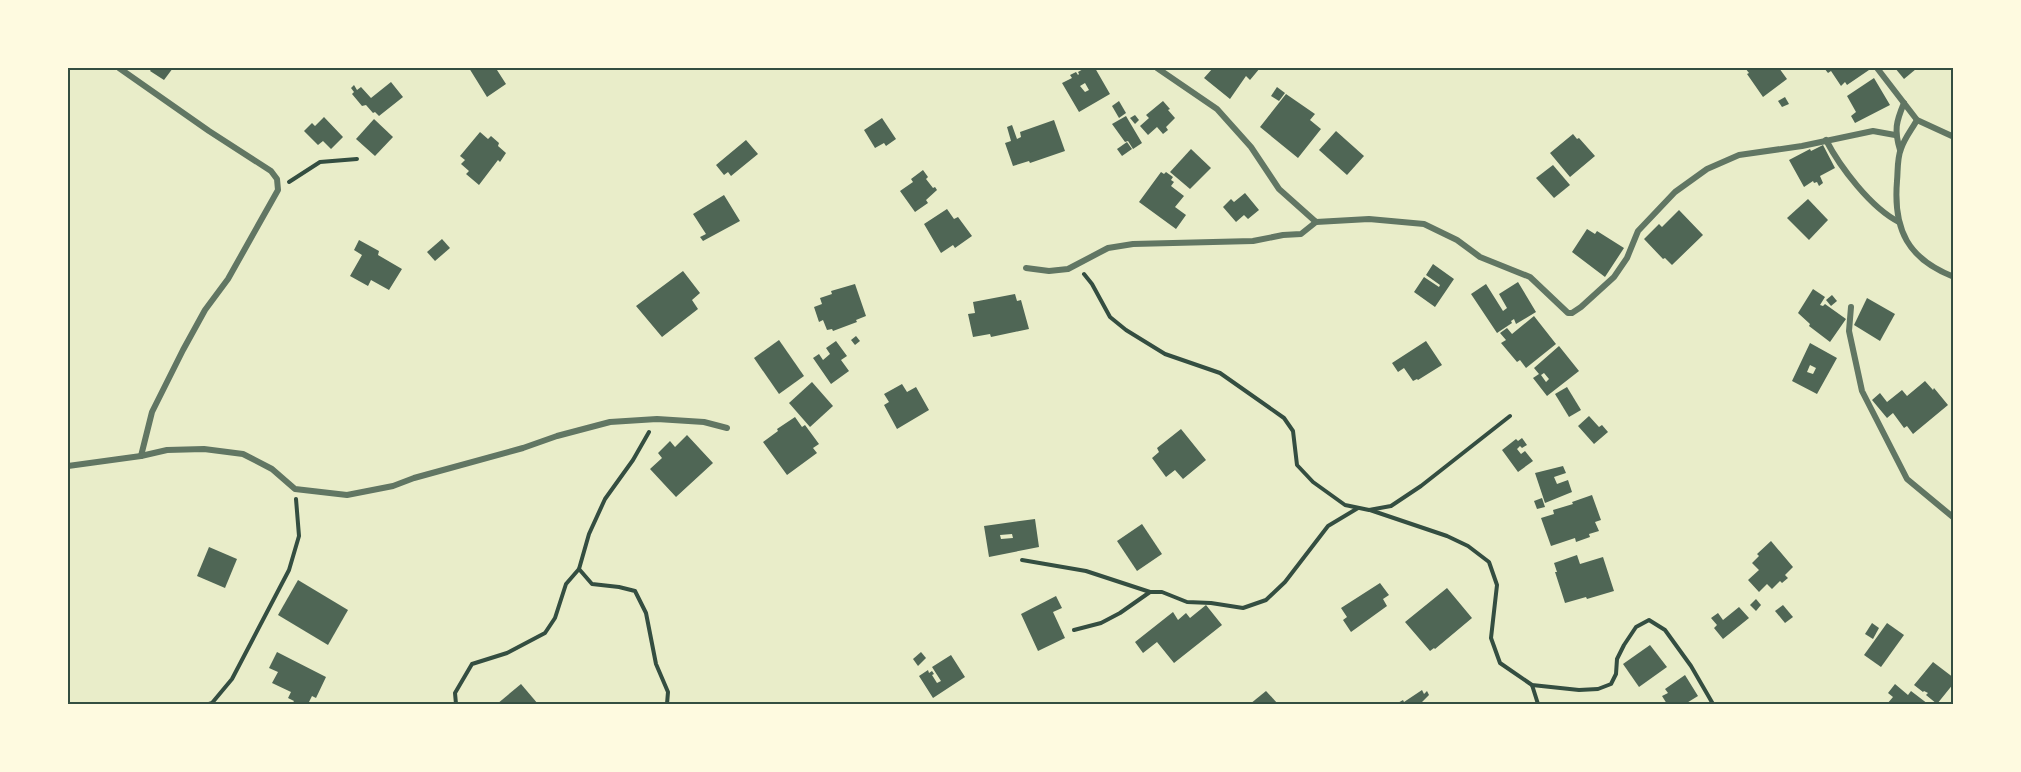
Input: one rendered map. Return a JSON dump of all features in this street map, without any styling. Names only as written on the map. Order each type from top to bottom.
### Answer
[{"type":"street","points":[[119,68],[271,171],[277,179],[278,190],[228,279],[205,310],[183,350],[152,412],[141,456]]},
{"type":"street","points":[[1156,68],[1216,109],[1251,147],[1279,189],[1316,222]]},
{"type":"street","points":[[1877,68],[1917,120],[1953,137]]},
{"type":"street","points":[[1900,150],[1895,135],[1897,120],[1904,104]]},
{"type":"street","points":[[1917,120],[1900,150],[1895,199],[1899,222],[1903,237],[1922,261],[1953,277]]},
{"type":"street","points":[[1026,268],[1049,271],[1068,269],[1108,248],[1133,244],[1254,241],[1301,234],[1316,222],[1369,219],[1424,224],[1457,240],[1480,257],[1530,277],[1563,310],[1572,313],[1614,277],[1627,258],[1638,231],[1675,192],[1707,169],[1739,155],[1873,131],[1895,135]]},
{"type":"street","points":[[1826,140],[1842,167],[1873,202],[1890,218],[1899,222]]},
{"type":"street","points":[[1851,307],[1849,331],[1862,391],[1907,479],[1953,518]]},
{"type":"street","points":[[68,466],[167,450],[204,449],[243,454],[272,469],[295,489],[347,495],[393,486],[610,422],[657,419],[704,422],[727,428]]},
{"type":"path","points":[[278,190],[320,162],[357,159]]},
{"type":"path","points":[[1083,261],[1083,273],[1092,284],[1110,317],[1126,330],[1165,354],[1220,373],[1284,418],[1293,431],[1297,465],[1313,482],[1345,505],[1369,510],[1447,537],[1468,546],[1489,562],[1497,585],[1491,638],[1500,663],[1532,685],[1579,690],[1598,689],[1611,684],[1616,674],[1617,659],[1624,645],[1636,627],[1649,620],[1665,630],[1691,666],[1713,705]]},
{"type":"path","points":[[1369,510],[1391,506],[1421,486],[1510,416]]},
{"type":"path","points":[[456,705],[455,693],[472,664],[507,654],[545,633],[555,618],[566,584],[579,569],[589,534],[605,499],[633,460],[657,419]]},
{"type":"path","points":[[209,705],[232,679],[289,570],[300,536],[295,489]]},
{"type":"path","points":[[1022,560],[1086,571],[1150,592],[1162,592],[1186,602],[1243,608],[1266,600],[1285,582],[1328,526],[1359,508]]},
{"type":"path","points":[[579,569],[592,585],[635,591],[646,613],[656,664],[668,692],[667,705]]},
{"type":"path","points":[[1074,630],[1101,623],[1150,592]]},
{"type":"path","points":[[1532,685],[1538,705]]},
{"type":"building","points":[[152,68],[173,68],[164,80],[150,71]]},
{"type":"building","points":[[469,68],[501,68],[497,70],[506,84],[487,97]]},
{"type":"building","points":[[1085,68],[1095,68],[1110,94],[1079,112],[1062,83],[1072,78],[1070,75],[1076,72],[1078,75],[1078,72]],"holes":[[[1085,83],[1089,90],[1085,92],[1080,86]]]},
{"type":"building","points":[[1213,68],[1260,68],[1250,80],[1246,76],[1230,99],[1204,78]]},
{"type":"building","points":[[1745,68],[1779,68],[1787,79],[1763,97]]},
{"type":"building","points":[[1824,68],[1868,68],[1869,70],[1847,85],[1845,82],[1841,86],[1831,71],[1828,73]]},
{"type":"building","points":[[1895,68],[1915,68],[1916,69],[1904,79]]},
{"type":"building","points":[[1874,78],[1890,105],[1855,123],[1851,116],[1856,112],[1847,96]]},
{"type":"building","points":[[391,82],[403,97],[379,116],[366,105],[362,106],[352,94],[354,92],[351,88],[354,85],[357,90],[361,87],[371,98]]},
{"type":"building","points":[[1277,87],[1285,93],[1279,101],[1271,96]]},
{"type":"building","points":[[1286,94],[1315,114],[1310,120],[1321,129],[1298,158],[1260,127]]},
{"type":"building","points":[[1785,97],[1789,104],[1782,107],[1778,101]]},
{"type":"building","points":[[1119,101],[1126,113],[1119,118],[1112,106]]},
{"type":"building","points":[[1163,101],[1175,118],[1163,134],[1157,127],[1148,135],[1140,126],[1149,118],[1146,115]]},
{"type":"building","points":[[1135,115],[1139,120],[1135,124],[1130,118]]},
{"type":"building","points":[[1126,116],[1142,143],[1133,149],[1112,124]]},
{"type":"building","points":[[324,117],[343,137],[331,149],[323,141],[318,145],[304,131],[312,123],[315,126]]},
{"type":"building","points":[[882,118],[896,139],[886,146],[884,143],[875,148],[864,130]]},
{"type":"building","points":[[374,119],[393,137],[375,156],[356,139]]},
{"type":"building","points":[[1054,120],[1065,151],[1030,163],[1029,161],[1013,166],[1005,143],[1011,141],[1007,127],[1012,125],[1017,139],[1021,137],[1020,132]]},
{"type":"building","points":[[1336,131],[1364,156],[1347,175],[1319,150]]},
{"type":"building","points":[[480,132],[488,139],[491,136],[506,153],[479,185],[466,174],[469,171],[461,164],[465,160],[460,156]]},
{"type":"building","points":[[1573,134],[1595,156],[1570,177],[1550,153]]},
{"type":"building","points":[[746,140],[758,154],[731,176],[728,172],[724,175],[716,165]]},
{"type":"building","points":[[1127,142],[1132,149],[1122,156],[1117,149]]},
{"type":"building","points":[[1823,145],[1835,168],[1820,176],[1823,183],[1819,186],[1813,181],[1804,187],[1789,160]]},
{"type":"building","points":[[1191,149],[1211,168],[1190,189],[1170,172]]},
{"type":"building","points":[[1553,165],[1570,185],[1554,198],[1536,178]]},
{"type":"building","points":[[923,170],[928,177],[926,179],[937,190],[926,200],[928,203],[915,212],[900,191],[913,182],[911,179]]},
{"type":"building","points":[[1161,172],[1164,174],[1166,172],[1173,177],[1171,180],[1174,182],[1171,186],[1184,196],[1175,207],[1186,215],[1176,229],[1139,202]]},
{"type":"building","points":[[1245,193],[1259,210],[1248,219],[1244,215],[1236,222],[1223,207],[1231,199],[1234,202]]},
{"type":"building","points":[[724,195],[740,221],[703,241],[700,237],[706,234],[693,214]]},
{"type":"building","points":[[1808,199],[1828,220],[1809,240],[1787,218]]},
{"type":"building","points":[[947,209],[954,219],[958,217],[972,236],[955,248],[953,245],[941,253],[924,224]]},
{"type":"building","points":[[1679,210],[1703,235],[1672,265],[1644,239],[1659,224],[1662,227]]},
{"type":"building","points":[[1587,229],[1595,234],[1597,231],[1624,248],[1605,277],[1572,252]]},
{"type":"building","points":[[442,239],[450,248],[435,261],[427,252]]},
{"type":"building","points":[[359,240],[379,251],[378,255],[402,269],[389,290],[371,280],[368,286],[350,276],[362,255],[354,250]]},
{"type":"building","points":[[1433,264],[1454,279],[1435,307],[1414,292],[1424,277],[1439,287],[1440,285],[1426,275]]},
{"type":"building","points":[[683,271],[700,293],[692,300],[698,309],[662,337],[636,306]]},
{"type":"building","points":[[1518,282],[1536,312],[1516,324],[1514,319],[1512,323],[1497,333],[1471,294],[1486,284],[1503,311],[1507,308],[1499,294]]},
{"type":"building","points":[[855,284],[866,316],[833,331],[832,329],[827,330],[823,320],[819,322],[814,307],[822,304],[820,298],[832,294],[831,291]]},
{"type":"building","points":[[1813,289],[1825,297],[1820,305],[1825,304],[1846,319],[1830,342],[1809,326],[1810,324],[1798,313]]},
{"type":"building","points":[[1015,294],[1017,301],[1021,300],[1029,329],[991,337],[990,334],[973,337],[968,314],[975,313],[973,302]]},
{"type":"building","points":[[1832,295],[1837,301],[1831,306],[1826,300]]},
{"type":"building","points":[[1867,298],[1895,314],[1880,341],[1854,325]]},
{"type":"building","points":[[1534,316],[1556,344],[1526,368],[1520,360],[1517,362],[1501,343],[1506,340],[1500,333],[1507,328],[1512,334]]},
{"type":"building","points":[[856,336],[860,341],[855,345],[851,340]]},
{"type":"building","points":[[779,340],[804,376],[779,394],[754,358]]},
{"type":"building","points":[[836,341],[847,356],[841,360],[849,371],[831,384],[813,358],[819,354],[823,360],[830,354],[826,348]]},
{"type":"building","points":[[1426,341],[1442,365],[1413,381],[1404,368],[1398,372],[1392,363]]},
{"type":"building","points":[[1810,343],[1837,358],[1817,394],[1792,381]],"holes":[[[1810,365],[1816,368],[1813,374],[1807,372]]]},
{"type":"building","points":[[1559,346],[1579,371],[1547,396],[1533,378],[1539,374],[1534,368]],"holes":[[[1544,373],[1549,379],[1546,382],[1541,375]]]},
{"type":"building","points":[[1925,381],[1948,405],[1913,434],[1907,426],[1904,428],[1893,413],[1887,418],[1872,400],[1880,393],[1887,402],[1902,390],[1907,396]]},
{"type":"building","points":[[812,382],[833,406],[810,427],[789,403]]},
{"type":"building","points":[[902,384],[907,392],[916,387],[929,410],[897,429],[884,405],[889,402],[884,394]]},
{"type":"building","points":[[1567,387],[1581,410],[1569,417],[1555,394]]},
{"type":"building","points":[[1589,416],[1599,427],[1602,425],[1608,432],[1594,444],[1578,426]]},
{"type":"building","points":[[795,417],[802,427],[805,425],[819,444],[813,448],[817,453],[787,475],[763,442]]},
{"type":"building","points":[[1181,429],[1206,460],[1183,479],[1175,470],[1166,477],[1152,458],[1159,452],[1157,448]]},
{"type":"building","points":[[687,435],[713,463],[676,497],[650,469],[662,458],[658,453],[670,441],[675,447]]},
{"type":"building","points":[[1522,438],[1527,445],[1517,449],[1521,454],[1525,451],[1533,461],[1518,472],[1502,450],[1516,439],[1518,441]]},
{"type":"building","points":[[1563,466],[1566,473],[1554,477],[1557,484],[1568,480],[1572,492],[1545,503],[1535,473]]},
{"type":"building","points":[[1592,495],[1601,520],[1595,522],[1599,531],[1576,542],[1575,538],[1551,546],[1541,518],[1554,514],[1553,510]]},
{"type":"building","points":[[1542,498],[1545,507],[1537,509],[1534,501]]},
{"type":"building","points":[[1035,519],[1039,547],[989,557],[984,526]],"holes":[[[1012,534],[1013,538],[1001,539],[1000,535]]]},
{"type":"building","points":[[1142,524],[1162,554],[1137,571],[1117,541]]},
{"type":"building","points":[[1771,541],[1793,567],[1785,575],[1788,578],[1782,583],[1780,581],[1772,589],[1767,584],[1759,592],[1748,580],[1759,570],[1752,563],[1759,556],[1757,554]]},
{"type":"building","points":[[209,547],[237,559],[225,588],[197,576]]},
{"type":"building","points":[[1577,555],[1580,564],[1603,557],[1614,591],[1565,603],[1554,563]]},
{"type":"building","points":[[298,580],[348,610],[328,645],[278,615]]},
{"type":"building","points":[[1380,583],[1389,595],[1383,599],[1387,606],[1351,632],[1343,620],[1347,617],[1341,608]]},
{"type":"building","points":[[1447,588],[1472,618],[1430,651],[1405,622]]},
{"type":"building","points":[[1056,596],[1062,608],[1053,612],[1065,638],[1038,651],[1021,614]]},
{"type":"building","points":[[1756,599],[1761,605],[1756,611],[1750,605]]},
{"type":"building","points":[[1206,605],[1222,625],[1174,663],[1157,642],[1143,653],[1135,642],[1173,612],[1178,620],[1186,613],[1190,618]]},
{"type":"building","points":[[1783,605],[1793,617],[1785,623],[1775,611]]},
{"type":"building","points":[[1739,607],[1749,618],[1723,639],[1714,628],[1717,625],[1711,618],[1718,613],[1723,620]]},
{"type":"building","points":[[1872,623],[1879,628],[1873,639],[1865,634]]},
{"type":"building","points":[[1887,623],[1904,635],[1881,667],[1864,655]]},
{"type":"building","points":[[1650,645],[1667,667],[1639,687],[1623,664]]},
{"type":"building","points":[[277,652],[326,677],[316,698],[312,696],[308,704],[292,704],[294,701],[288,698],[291,692],[272,683],[278,672],[269,668]]},
{"type":"building","points":[[921,652],[926,658],[918,666],[913,659]]},
{"type":"building","points":[[951,655],[965,677],[933,698],[919,676],[928,670],[929,673],[932,671],[937,683],[941,681],[932,667]]},
{"type":"building","points":[[1933,662],[1954,678],[1954,683],[1937,704],[1926,695],[1928,693],[1914,685]]},
{"type":"building","points":[[1685,675],[1698,696],[1685,704],[1667,704],[1662,696],[1668,693],[1665,689]]},
{"type":"building","points":[[521,684],[538,704],[497,704]]},
{"type":"building","points":[[1895,684],[1908,695],[1911,691],[1928,704],[1887,704],[1893,697],[1888,693]]},
{"type":"building","points":[[1422,690],[1424,694],[1427,691],[1429,695],[1422,702],[1423,704],[1396,704],[1403,700],[1404,702]]},
{"type":"building","points":[[1266,691],[1278,704],[1250,704]]}]
